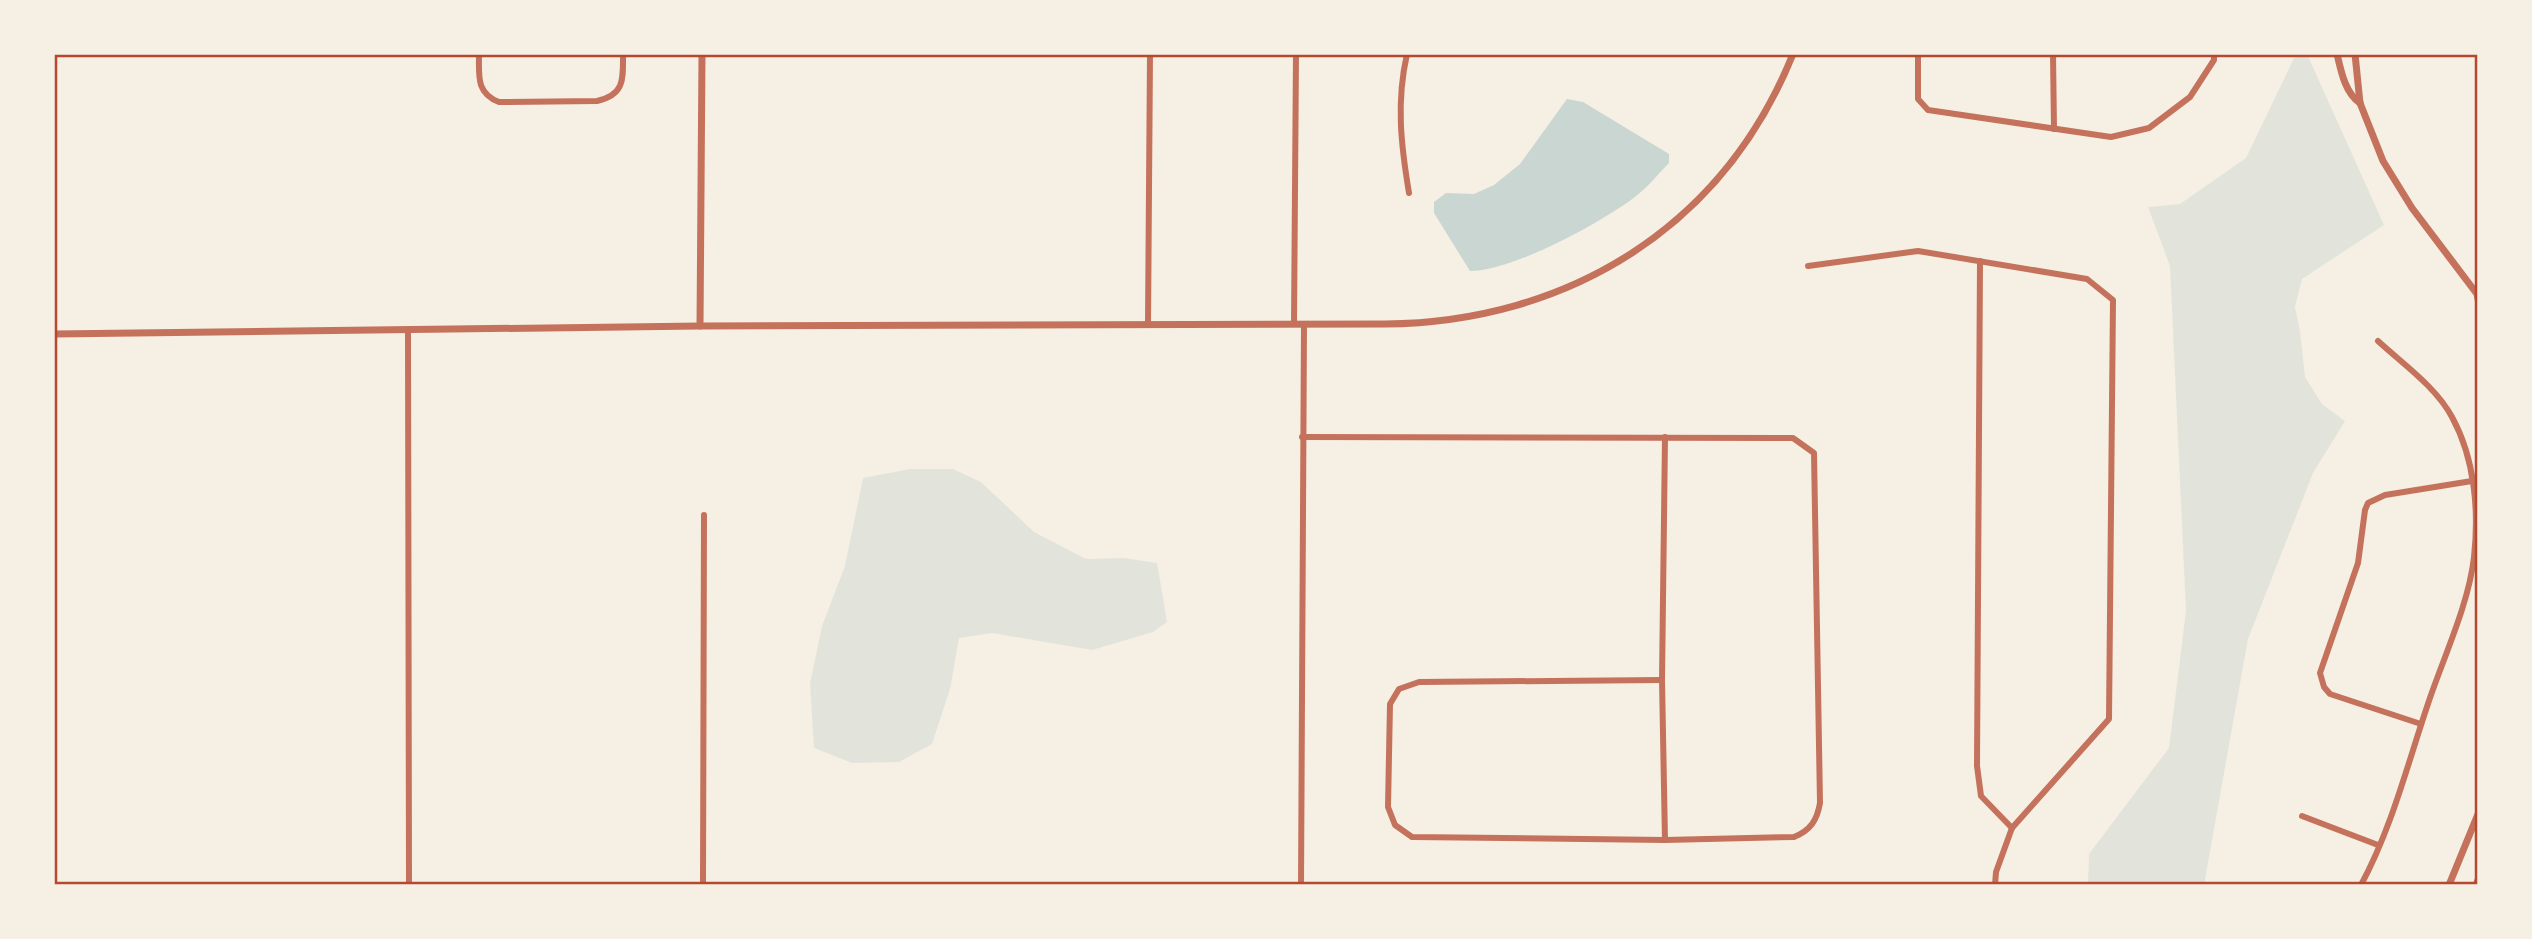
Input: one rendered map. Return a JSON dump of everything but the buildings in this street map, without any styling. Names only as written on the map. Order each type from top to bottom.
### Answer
[{"type":"street","points":[[479,54],[481,88],[487,97],[499,102],[597,101],[610,98],[617,92],[623,79],[623,54]]},
{"type":"street","points":[[700,326],[702,54]]},
{"type":"street","points":[[1148,324],[1150,54]]},
{"type":"street","points":[[1294,324],[1296,54]]},
{"type":"street","points":[[1407,54],[1399,108],[1401,144],[1409,193]]},
{"type":"street","points":[[54,334],[700,326],[1412,324],[1464,318],[1536,301],[1590,278],[1661,232],[1711,185],[1754,130],[1778,88],[1793,54]]},
{"type":"street","points":[[1918,54],[1918,99],[1928,110],[2111,137],[2149,128],[2190,97],[2214,60],[2214,54]]},
{"type":"street","points":[[2053,54],[2054,129]]},
{"type":"street","points":[[2337,54],[2348,89],[2360,103]]},
{"type":"street","points":[[2355,54],[2360,103],[2384,161],[2397,185],[2478,296]]},
{"type":"street","points":[[1808,266],[1918,251],[2087,279],[2113,300],[2109,719],[2012,828],[1996,872],[1996,885]]},
{"type":"street","points":[[1980,261],[1977,766],[1981,796],[2012,828]]},
{"type":"street","points":[[1301,885],[1304,324]]},
{"type":"street","points":[[408,330],[409,885]]},
{"type":"street","points":[[2361,885],[2378,845],[2465,595],[2473,562],[2476,509],[2468,460],[2452,416],[2440,399],[2378,341]]},
{"type":"street","points":[[1302,437],[1793,438],[1814,453],[1820,803],[1817,820],[1804,832],[1794,836],[1665,839],[1412,837],[1395,825],[1388,807],[1390,704],[1399,689],[1419,682],[1662,680]]},
{"type":"street","points":[[1665,437],[1662,680],[1665,839]]},
{"type":"street","points":[[2421,724],[2330,694],[2321,680],[2320,673],[2358,563],[2368,503],[2385,495],[2472,481]]},
{"type":"street","points":[[703,885],[705,515]]},
{"type":"street","points":[[2449,885],[2478,814]]},
{"type":"street","points":[[2302,816],[2378,845]]},
{"type":"street","points":[[2476,885],[2478,880]]},
{"type":"shaded area","points":[[2296,54],[2307,54],[2384,225],[2302,279],[2295,307],[2305,377],[2322,404],[2345,421],[2313,473],[2248,639],[2204,885],[2088,885],[2089,854],[2169,748],[2186,611],[2170,266],[2148,207],[2180,204],[2246,158]]},
{"type":"shaded area","points":[[1567,99],[1583,102],[1669,154],[1669,163],[1635,197],[1579,232],[1509,263],[1470,271],[1434,213],[1434,202],[1446,193],[1474,194],[1494,185],[1520,164]]},
{"type":"shaded area","points":[[910,469],[953,469],[981,482],[1034,532],[1086,559],[1124,558],[1157,563],[1167,622],[1153,632],[1092,650],[992,633],[959,638],[950,689],[932,744],[899,762],[852,763],[814,748],[810,684],[822,626],[845,566],[863,478]]}]
